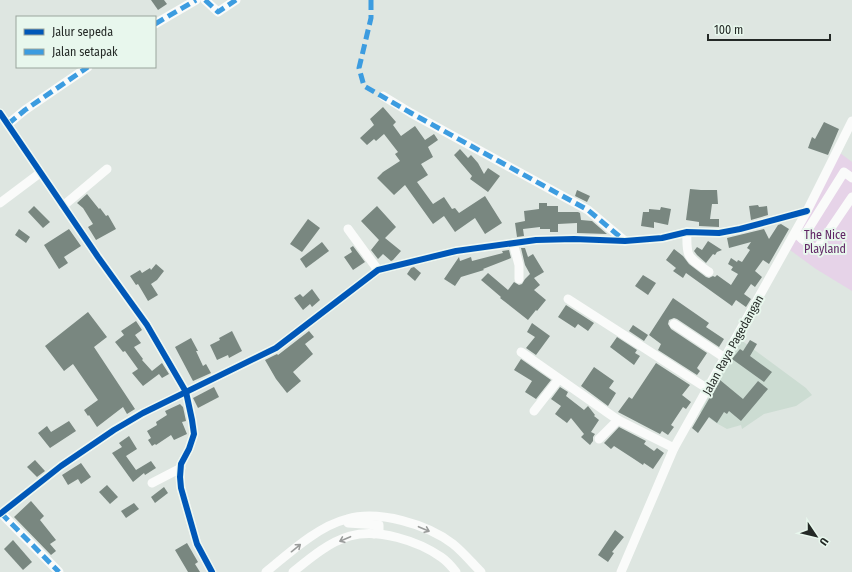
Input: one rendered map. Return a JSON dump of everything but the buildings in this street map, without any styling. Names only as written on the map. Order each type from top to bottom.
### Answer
[{"type":"street","points":[[156,23],[196,0]]},
{"type":"street","points":[[205,0],[218,12],[236,0]]},
{"type":"street","points":[[8,124],[25,110],[87,68]]},
{"type":"street","points":[[383,96],[411,113],[588,210],[625,241]]},
{"type":"street","points":[[0,114],[102,263],[147,325],[186,392],[194,434],[181,468],[181,488],[197,544],[212,572]]},
{"type":"street","name":"Jalan Raya Pagedangan","points":[[621,572],[674,448],[725,358],[799,236],[807,211],[852,122]]},
{"type":"street","points":[[63,206],[107,169]]},
{"type":"street","points":[[852,178],[844,172],[799,236],[816,250],[852,197]]},
{"type":"street","points":[[0,203],[40,173]]},
{"type":"street","points":[[59,572],[1,514],[61,466],[114,430],[143,413],[276,348],[378,270],[456,251],[536,240],[574,239],[625,241],[662,238],[687,232],[719,233],[740,229],[807,211]]},
{"type":"street","points":[[348,229],[378,270]]},
{"type":"street","points":[[687,232],[686,249],[689,256],[692,260],[709,272]]},
{"type":"street","points":[[513,243],[519,265],[519,279]]},
{"type":"street","points":[[568,299],[708,389]]},
{"type":"street","points":[[674,324],[725,358]]},
{"type":"street","points":[[521,352],[618,420],[674,448]]},
{"type":"street","points":[[534,411],[559,378]]},
{"type":"street","points":[[599,439],[618,420]]},
{"type":"street","points":[[152,483],[181,468]]},
{"type":"street","points":[[266,572],[302,543],[323,529],[346,519],[375,516],[407,521],[430,531],[453,544],[481,572]]},
{"type":"street","points":[[340,522],[379,525],[379,534]]},
{"type":"street","points":[[293,572],[312,557],[331,545],[351,536],[379,534],[402,538],[422,546],[442,557],[456,572]]},
{"type":"shaded area","points":[[741,340],[806,388],[812,395],[796,406],[764,414],[742,429],[741,425],[727,429],[700,412]]},
{"type":"green space","name":"The Nice Playland","points":[[840,153],[852,162],[852,291],[816,269],[790,250]]},
{"type":"marked path","points":[[156,23],[196,0]]},
{"type":"marked path","points":[[205,0],[218,12],[236,0]]},
{"type":"marked path","points":[[371,0],[371,18],[359,68],[364,86],[588,210],[625,241]]},
{"type":"marked path","points":[[8,124],[25,110],[87,68]]},
{"type":"marked path","points":[[1,513],[59,572]]},
{"type":"cycle path","points":[[0,113],[98,257],[147,325],[186,392],[194,434],[189,449],[181,464],[181,488],[197,544],[212,572]]},
{"type":"cycle path","points":[[0,514],[61,466],[114,430],[143,413],[276,348],[378,270],[456,251],[536,240],[574,239],[625,241],[662,238],[687,232],[719,233],[740,229],[807,211]]}]
